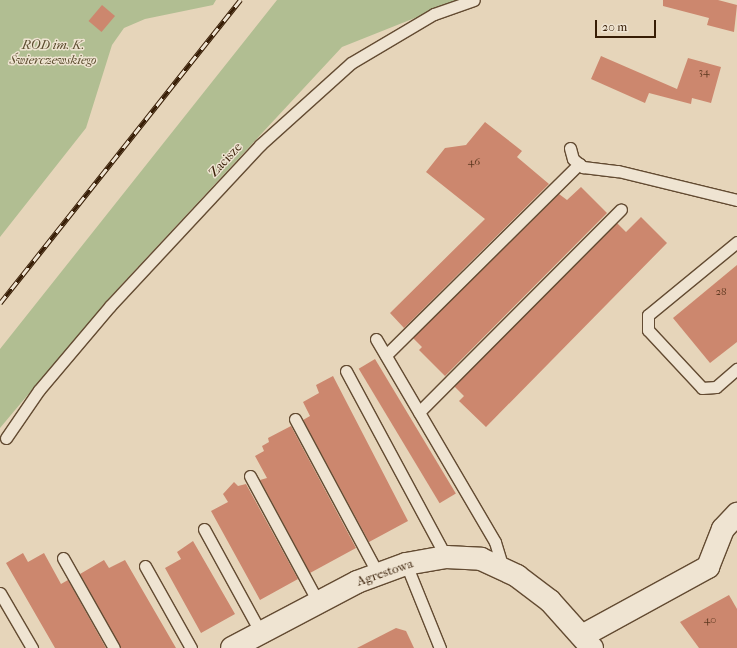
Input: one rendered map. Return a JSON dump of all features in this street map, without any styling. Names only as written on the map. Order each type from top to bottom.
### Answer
[{"type":"street","points":[[587,642],[708,567],[723,528],[737,514]]},
{"type":"street","name":"Agrestowa","points":[[232,648],[318,602],[378,574],[406,564],[446,558],[481,559],[517,576],[550,601],[587,642]]},
{"type":"lane","name":"Zacisze","points":[[6,438],[39,390],[110,306],[255,150],[351,63],[434,14],[474,0]]},
{"type":"lane","points":[[570,148],[573,159],[582,167],[618,171],[737,200]]},
{"type":"lane","points":[[386,355],[579,164]]},
{"type":"lane","points":[[419,412],[621,209]]},
{"type":"lane","points":[[737,242],[648,315],[648,330],[702,388],[716,387],[737,370]]},
{"type":"lane","points":[[376,339],[494,542],[503,570]]},
{"type":"lane","points":[[346,371],[446,558]]},
{"type":"lane","points":[[295,419],[378,574]]},
{"type":"lane","points":[[250,476],[318,602]]},
{"type":"lane","points":[[204,529],[261,633]]},
{"type":"lane","points":[[63,558],[114,648]]},
{"type":"lane","points":[[406,564],[440,648]]},
{"type":"lane","points":[[146,566],[191,648]]},
{"type":"lane","points":[[0,594],[32,648]]},
{"type":"green space","name":"ROD im. K. Świerczewskiego","points":[[0,0],[216,0],[213,5],[145,19],[124,28],[112,45],[86,128],[0,237]]},
{"type":"green space","points":[[277,0],[460,0],[342,47],[110,297],[0,428],[0,349]]},
{"type":"building","points":[[663,0],[718,0],[737,5],[734,32],[707,25],[709,18],[663,6]]},
{"type":"building","points":[[102,5],[115,16],[102,32],[89,21]]},
{"type":"building","points":[[601,56],[677,89],[688,58],[721,67],[711,103],[692,98],[691,104],[649,93],[645,103],[591,79]]},
{"type":"building","points":[[485,122],[522,151],[517,157],[549,184],[404,328],[390,313],[485,219],[426,172],[445,148],[466,145]]},
{"type":"building","points":[[581,187],[607,213],[445,376],[419,350],[422,347],[413,338],[559,194],[567,200]]},
{"type":"building","points":[[641,217],[667,243],[486,427],[459,401],[464,396],[454,386],[617,223],[626,232]]},
{"type":"building","points":[[737,265],[737,342],[710,363],[673,318]]},
{"type":"building","points":[[375,359],[456,494],[440,503],[359,369]]},
{"type":"building","points":[[333,376],[408,521],[369,542],[303,420],[310,416],[303,402],[319,393],[316,385]]},
{"type":"building","points":[[291,426],[356,548],[310,573],[260,480],[267,478],[255,456],[264,451],[262,446],[269,442],[268,438]]},
{"type":"building","points":[[234,482],[238,486],[246,484],[298,579],[260,600],[211,511],[228,502],[223,494]]},
{"type":"building","points":[[193,541],[235,614],[201,633],[165,568],[181,559],[177,552]]},
{"type":"building","points":[[23,553],[28,562],[44,553],[61,584],[68,580],[106,648],[55,648],[6,563]]},
{"type":"building","points":[[104,560],[109,568],[125,560],[176,648],[121,648],[80,574]]},
{"type":"building","points":[[729,595],[737,609],[737,648],[699,648],[680,622]]},
{"type":"building","points":[[396,628],[406,631],[414,648],[357,648]]},
{"type":"railway","points":[[0,303],[240,0]]}]
